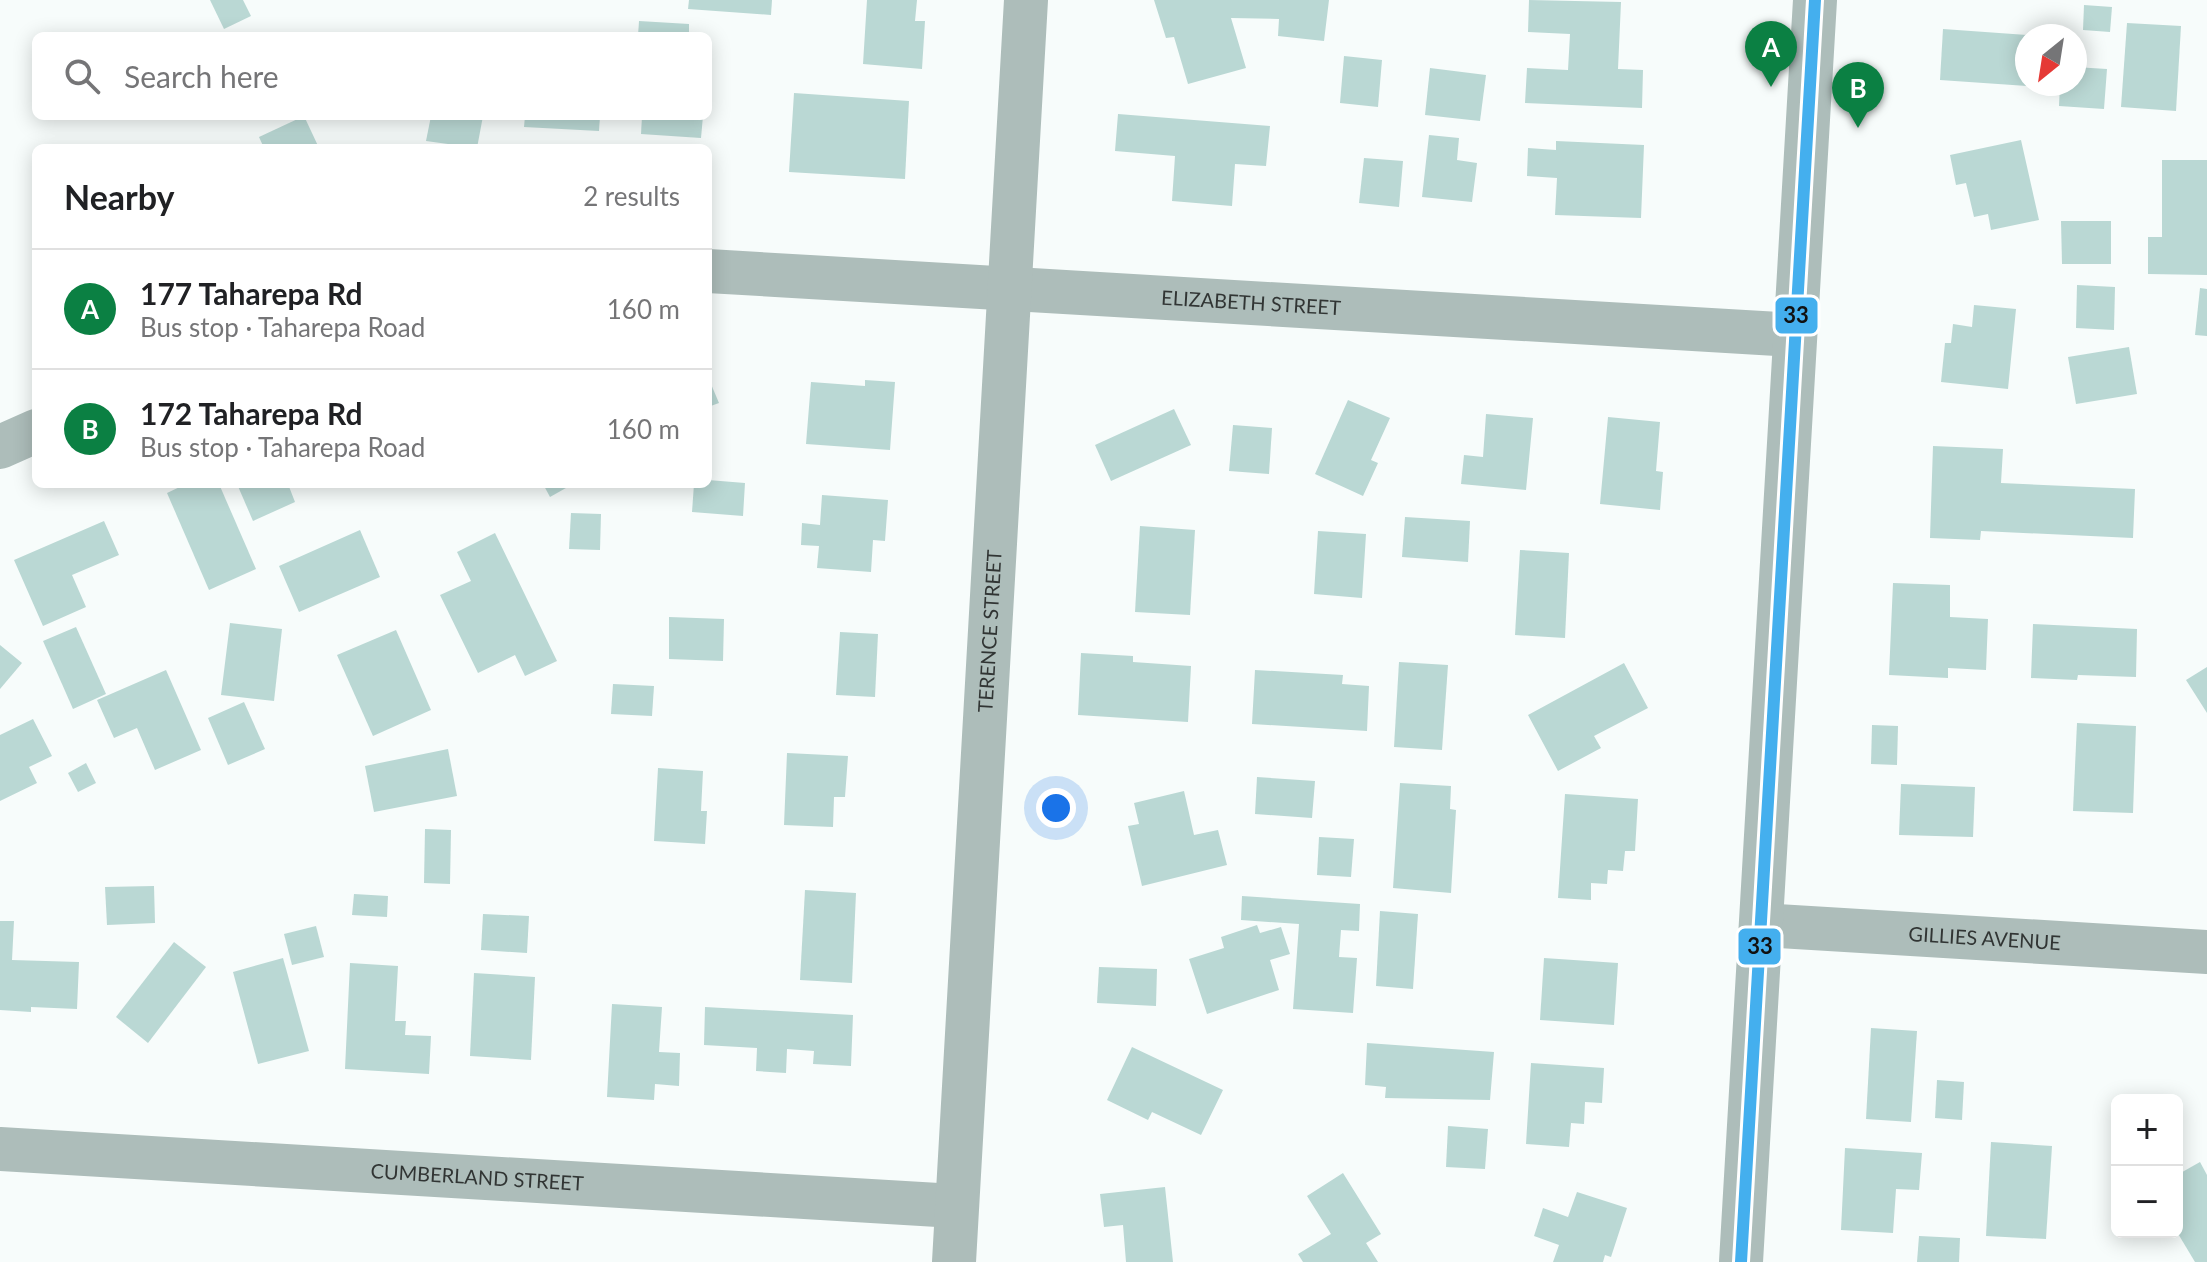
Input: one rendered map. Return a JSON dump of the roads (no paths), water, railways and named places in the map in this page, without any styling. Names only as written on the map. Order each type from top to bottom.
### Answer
[{"type":"street","name":"TERENCE STREET","points":[[954,1262],[1026,0]]},
{"type":"street","points":[[1741,1262],[1815,0]]},
{"type":"street","name":"ELIZABETH STREET","points":[[712,271],[1795,335]]},
{"type":"street","points":[[0,447],[32,433]]},
{"type":"street","name":"GILLIES AVENUE","points":[[1761,925],[2207,952]]},
{"type":"street","name":"CUMBERLAND STREET","points":[[0,1149],[955,1206]]},
{"type":"place","name":"177 Taharepa Rd","points":[[1771,87]]},
{"type":"place","name":"172 Taharepa Rd","points":[[1858,128]]}]
